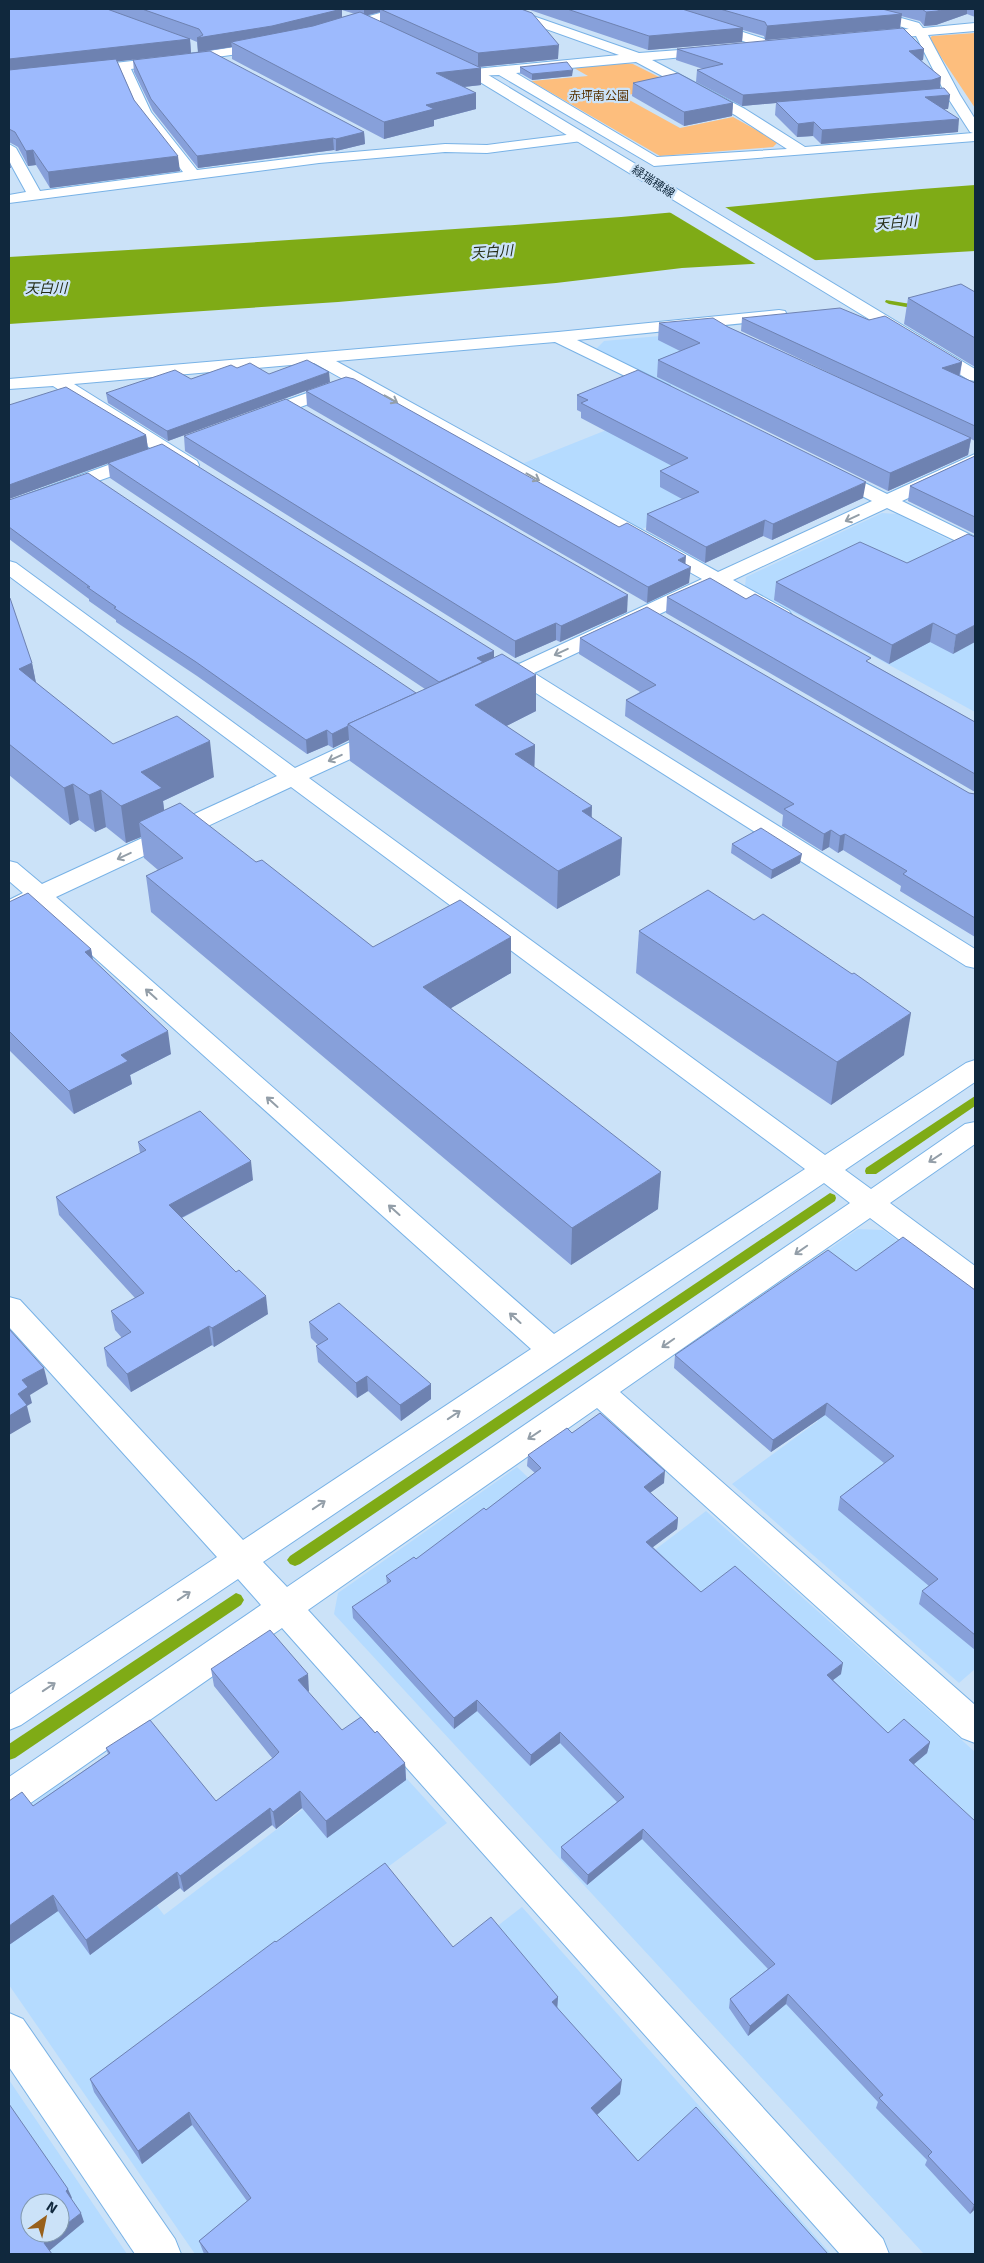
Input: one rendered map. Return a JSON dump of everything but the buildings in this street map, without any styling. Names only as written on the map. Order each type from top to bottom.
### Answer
[{"type":"street","points":[[366,9],[337,17],[362,22],[379,30]]},
{"type":"street","points":[[324,33],[406,9]]},
{"type":"street","points":[[502,9],[637,57],[740,112],[802,152]]},
{"type":"street","points":[[475,73],[774,44],[659,9]]},
{"type":"street","points":[[856,9],[914,26],[920,32],[953,95],[975,129]]},
{"type":"street","points":[[854,38],[975,27]]},
{"type":"street","points":[[9,69],[191,47],[274,40],[212,55],[9,79]]},
{"type":"street","points":[[212,55],[229,64]]},
{"type":"street","name":"緑瑞穂線","points":[[440,58],[475,73],[582,137],[655,184],[975,376]]},
{"type":"street","points":[[123,66],[144,113],[193,176]]},
{"type":"street","points":[[501,70],[654,162],[802,152],[975,137]]},
{"type":"street","points":[[934,96],[953,95]]},
{"type":"street","points":[[740,112],[759,110]]},
{"type":"street","points":[[9,198],[193,176],[319,158],[445,148],[487,149],[582,137]]},
{"type":"street","points":[[375,142],[392,151]]},
{"type":"street","points":[[9,148],[35,196]]},
{"type":"street","points":[[9,384],[558,337],[793,314]]},
{"type":"street","points":[[708,323],[734,338]]},
{"type":"street","points":[[558,337],[682,399]]},
{"type":"street","points":[[317,358],[796,622]]},
{"type":"street","points":[[56,380],[176,446],[208,476]]},
{"type":"street","points":[[241,422],[357,380]]},
{"type":"street","points":[[288,405],[314,420]]},
{"type":"street","points":[[9,507],[100,483],[176,446]]},
{"type":"street","points":[[491,685],[518,672],[656,618],[719,580],[888,502],[973,452]]},
{"type":"street","points":[[815,466],[975,544]]},
{"type":"street","points":[[9,567],[292,778],[825,1168],[975,1281]]},
{"type":"street","points":[[628,602],[656,618]]},
{"type":"street","points":[[491,656],[975,960]]},
{"type":"street","points":[[9,909],[403,726]]},
{"type":"street","points":[[9,868],[552,1350]]},
{"type":"street","points":[[9,1714],[238,1559],[975,1069]]},
{"type":"street","points":[[9,1797],[869,1202],[975,1131]]},
{"type":"street","points":[[9,1308],[284,1607],[868,2254]]},
{"type":"street","points":[[598,1391],[975,1727]]},
{"type":"street","points":[[9,2033],[160,2254]]},
{"type":"shaded area","points":[[704,332],[820,381],[733,417],[596,349],[604,341]]},
{"type":"shaded area","points":[[674,403],[795,463],[642,529],[524,463]]},
{"type":"shaded area","points":[[882,513],[897,514],[975,553],[975,712],[745,586],[746,577]]},
{"type":"shaded area","points":[[858,1229],[883,1230],[975,1299],[975,1669],[959,1683],[732,1484],[818,1421],[711,1332]]},
{"type":"shaded area","points":[[517,1467],[627,1571],[706,1511],[975,1752],[975,2254],[924,2254],[334,1614],[338,1593]]},
{"type":"shaded area","points":[[379,1748],[447,1823],[279,1948],[349,2041],[522,1907],[831,2254],[195,2254],[9,1985],[9,1820],[63,1782],[164,1915],[302,1810],[299,1805]]},
{"type":"shaded area","points":[[9,2080],[127,2254],[9,2254]]},
{"type":"green space","points":[[975,33],[975,108],[929,39],[932,36]]},
{"type":"green space","name":"赤坪南公園","points":[[624,63],[633,64],[677,86],[622,96],[680,128],[733,117],[778,142],[773,147],[660,156],[531,81],[588,76],[574,68]]},
{"type":"water","name":"天白川","points":[[975,185],[975,251],[682,268],[556,283],[338,302],[9,324],[9,257],[544,223]]},
{"type":"pier","points":[[720,204],[820,263],[759,266],[666,210]]},
{"type":"waterway","points":[[889,302],[923,308]]},
{"type":"waterway","points":[[871,1171],[975,1100]]},
{"type":"waterway","points":[[295,1560],[830,1198]]},
{"type":"waterway","points":[[9,1753],[236,1600]]}]
